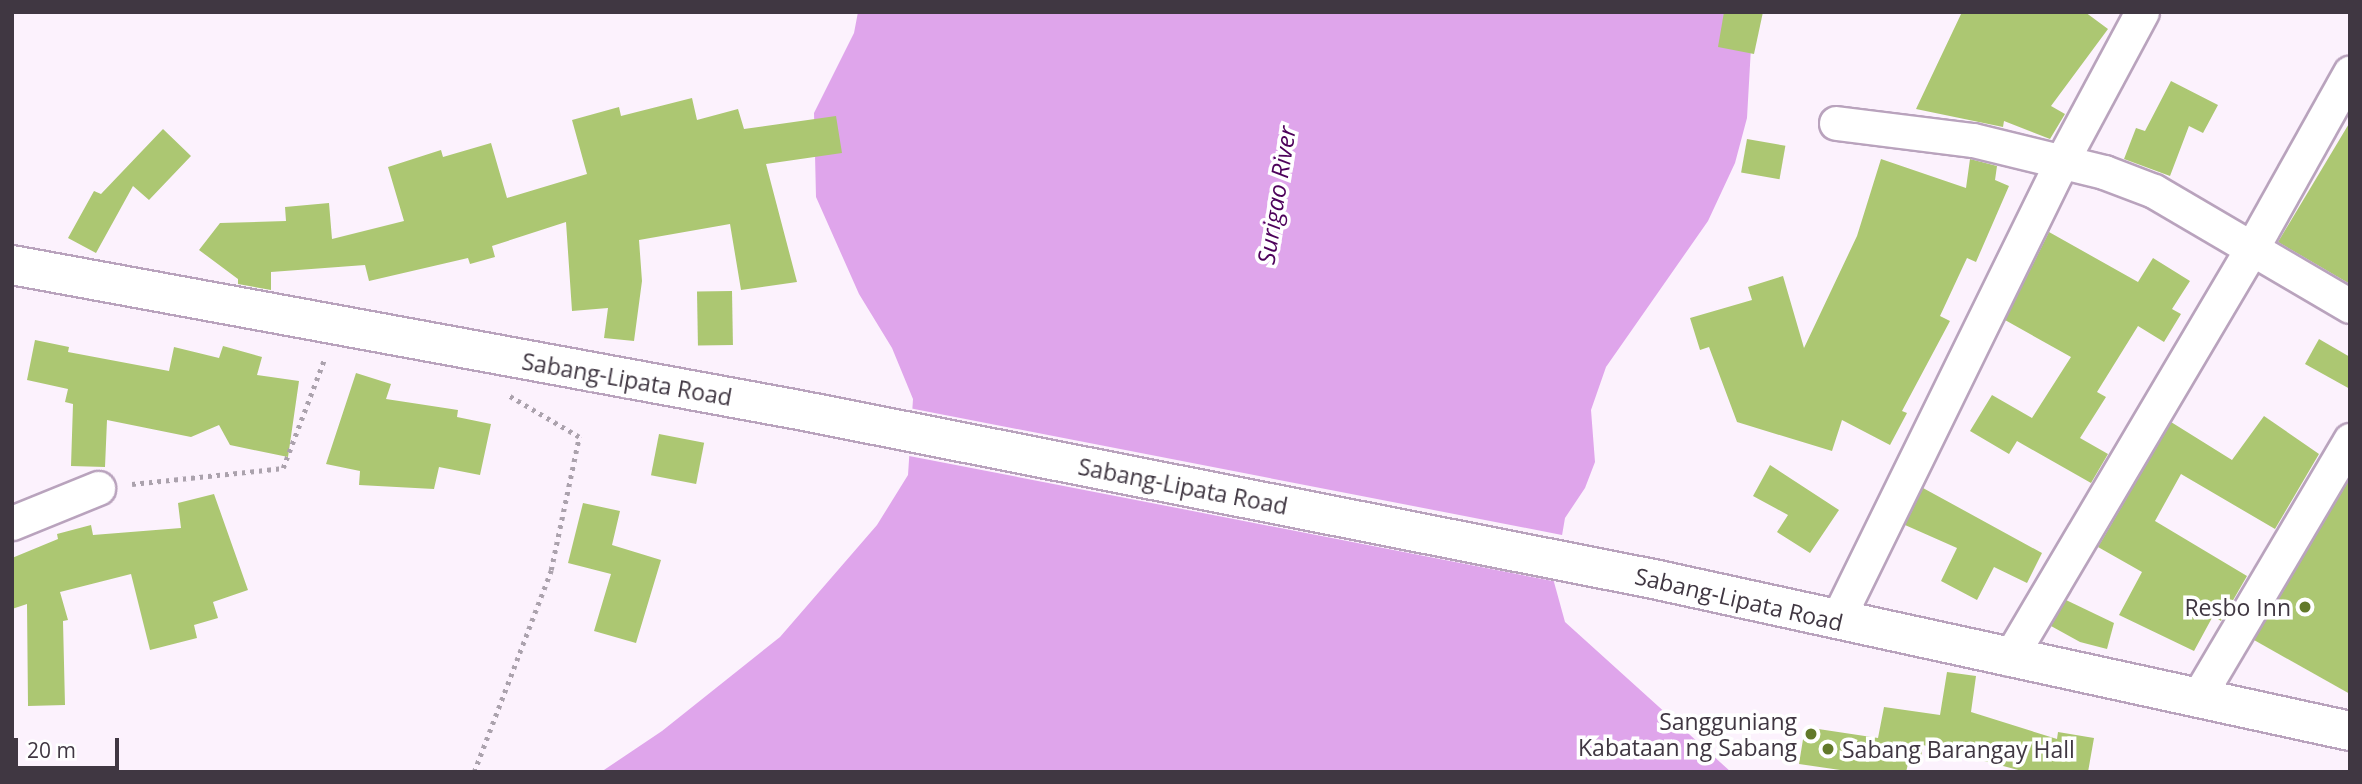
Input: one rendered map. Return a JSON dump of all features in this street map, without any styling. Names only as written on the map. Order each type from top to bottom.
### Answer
[{"type":"main road","name":"Sabang-Lipata Road","points":[[12,265],[799,410],[1658,580],[2009,659],[2350,731]]},
{"type":"street","points":[[1837,620],[2062,161],[2142,12]]},
{"type":"street","points":[[2009,659],[2252,248],[2350,73]]},
{"type":"street","points":[[1836,123],[1973,140],[2062,161],[2154,191],[2350,306]]},
{"type":"street","points":[[2197,699],[2350,440]]},
{"type":"street","points":[[12,523],[99,488]]},
{"type":"path","points":[[99,488],[283,468],[337,326]]},
{"type":"path","points":[[474,772],[551,570],[579,436],[490,385],[478,352]]},
{"type":"water","name":"Surigao River","points":[[858,12],[1753,12],[1747,118],[1735,163],[1708,221],[1606,367],[1591,410],[1595,462],[1585,488],[1565,518],[1554,582],[1565,622],[1731,772],[601,772],[662,731],[780,637],[877,525],[908,475],[913,399],[892,348],[859,294],[816,197],[814,113],[854,33]]},
{"type":"pier","points":[[909,408],[1566,536],[1557,582],[900,454]]},
{"type":"building","points":[[1724,12],[1763,12],[1754,54],[1718,47]]},
{"type":"building","points":[[1962,12],[2085,12],[2108,29],[2051,106],[2065,114],[2050,139],[2004,121],[2003,127],[1916,109]]},
{"type":"building","points":[[2171,81],[2218,105],[2203,133],[2189,126],[2170,176],[2124,159],[2136,128],[2145,131]]},
{"type":"building","points":[[692,98],[697,120],[738,109],[744,129],[836,116],[842,153],[766,164],[797,282],[741,290],[730,224],[639,240],[642,281],[634,341],[604,338],[608,308],[572,311],[566,222],[492,246],[495,257],[470,264],[468,258],[369,281],[365,265],[271,272],[271,290],[238,284],[238,279],[199,250],[220,223],[286,221],[285,207],[329,203],[332,239],[404,221],[388,167],[441,150],[443,157],[491,143],[507,198],[587,174],[572,120],[619,107],[621,116]]},
{"type":"building","points":[[2350,122],[2350,284],[2278,242]]},
{"type":"building","points":[[163,129],[191,156],[149,200],[133,186],[96,253],[68,238],[94,191],[101,194]]},
{"type":"building","points":[[1747,139],[1785,146],[1780,179],[1741,172]]},
{"type":"building","points":[[1881,159],[1966,188],[1970,159],[1997,166],[1995,180],[2009,186],[1976,262],[1967,258],[1940,316],[1950,321],[1902,411],[1907,413],[1890,445],[1842,420],[1832,451],[1737,422],[1709,347],[1700,350],[1690,318],[1752,300],[1748,287],[1783,276],[1804,348],[1857,236]]},
{"type":"building","points":[[2049,232],[2138,282],[2153,258],[2190,281],[2172,309],[2181,314],[2164,342],[2138,326],[2097,392],[2106,397],[2080,438],[2108,454],[2091,483],[2017,441],[2009,454],[1970,431],[1992,395],[2032,418],[2071,357],[2005,320]]},
{"type":"building","points":[[732,291],[733,345],[698,346],[697,292]]},
{"type":"building","points":[[2319,339],[2350,357],[2350,389],[2305,364]]},
{"type":"building","points":[[35,340],[69,347],[68,352],[169,371],[174,347],[219,358],[223,346],[262,357],[257,375],[299,381],[288,457],[230,445],[219,425],[191,437],[107,420],[105,467],[71,466],[73,404],[65,402],[68,389],[27,380]]},
{"type":"building","points":[[356,373],[391,384],[386,399],[458,410],[457,417],[491,424],[480,475],[439,467],[434,489],[359,485],[360,471],[326,464]]},
{"type":"building","points":[[2264,416],[2319,454],[2275,529],[2181,474],[2155,521],[2247,576],[2221,621],[2213,616],[2194,651],[2119,615],[2142,572],[2098,547],[2171,422],[2232,460]]},
{"type":"building","points":[[659,434],[704,443],[696,484],[651,475]]},
{"type":"building","points":[[1770,465],[1839,510],[1810,553],[1777,532],[1788,515],[1753,496]]},
{"type":"building","name":"Resbo Inn","points":[[2350,478],[2350,694],[2254,640]]},
{"type":"building","points":[[1923,488],[2042,553],[2027,583],[1994,567],[1977,600],[1941,581],[1957,548],[1905,525]]},
{"type":"building","points":[[214,494],[248,590],[213,602],[218,618],[194,625],[197,638],[150,650],[131,574],[60,592],[68,620],[63,621],[65,705],[28,706],[27,604],[12,609],[12,558],[58,539],[57,534],[91,525],[93,535],[181,528],[178,503]]},
{"type":"building","points":[[583,503],[620,511],[612,545],[661,560],[636,643],[594,631],[611,574],[568,563]]},
{"type":"building","points":[[2066,600],[2114,623],[2107,649],[2080,642],[2051,626]]},
{"type":"building","points":[[1947,672],[1976,676],[1971,712],[2057,739],[2058,732],[2094,738],[2088,772],[2026,772],[1923,745],[1920,763],[1909,760],[1906,772],[1854,772],[1799,764],[1805,727],[1878,738],[1884,707],[1940,715]]},
{"type":"place","name":"Resbo Inn","points":[[2305,607]]},
{"type":"place","name":"Sangguniang Kabataan ng Sabang","points":[[1811,734]]},
{"type":"place","name":"Sabang Barangay Hall","points":[[1828,749]]}]
